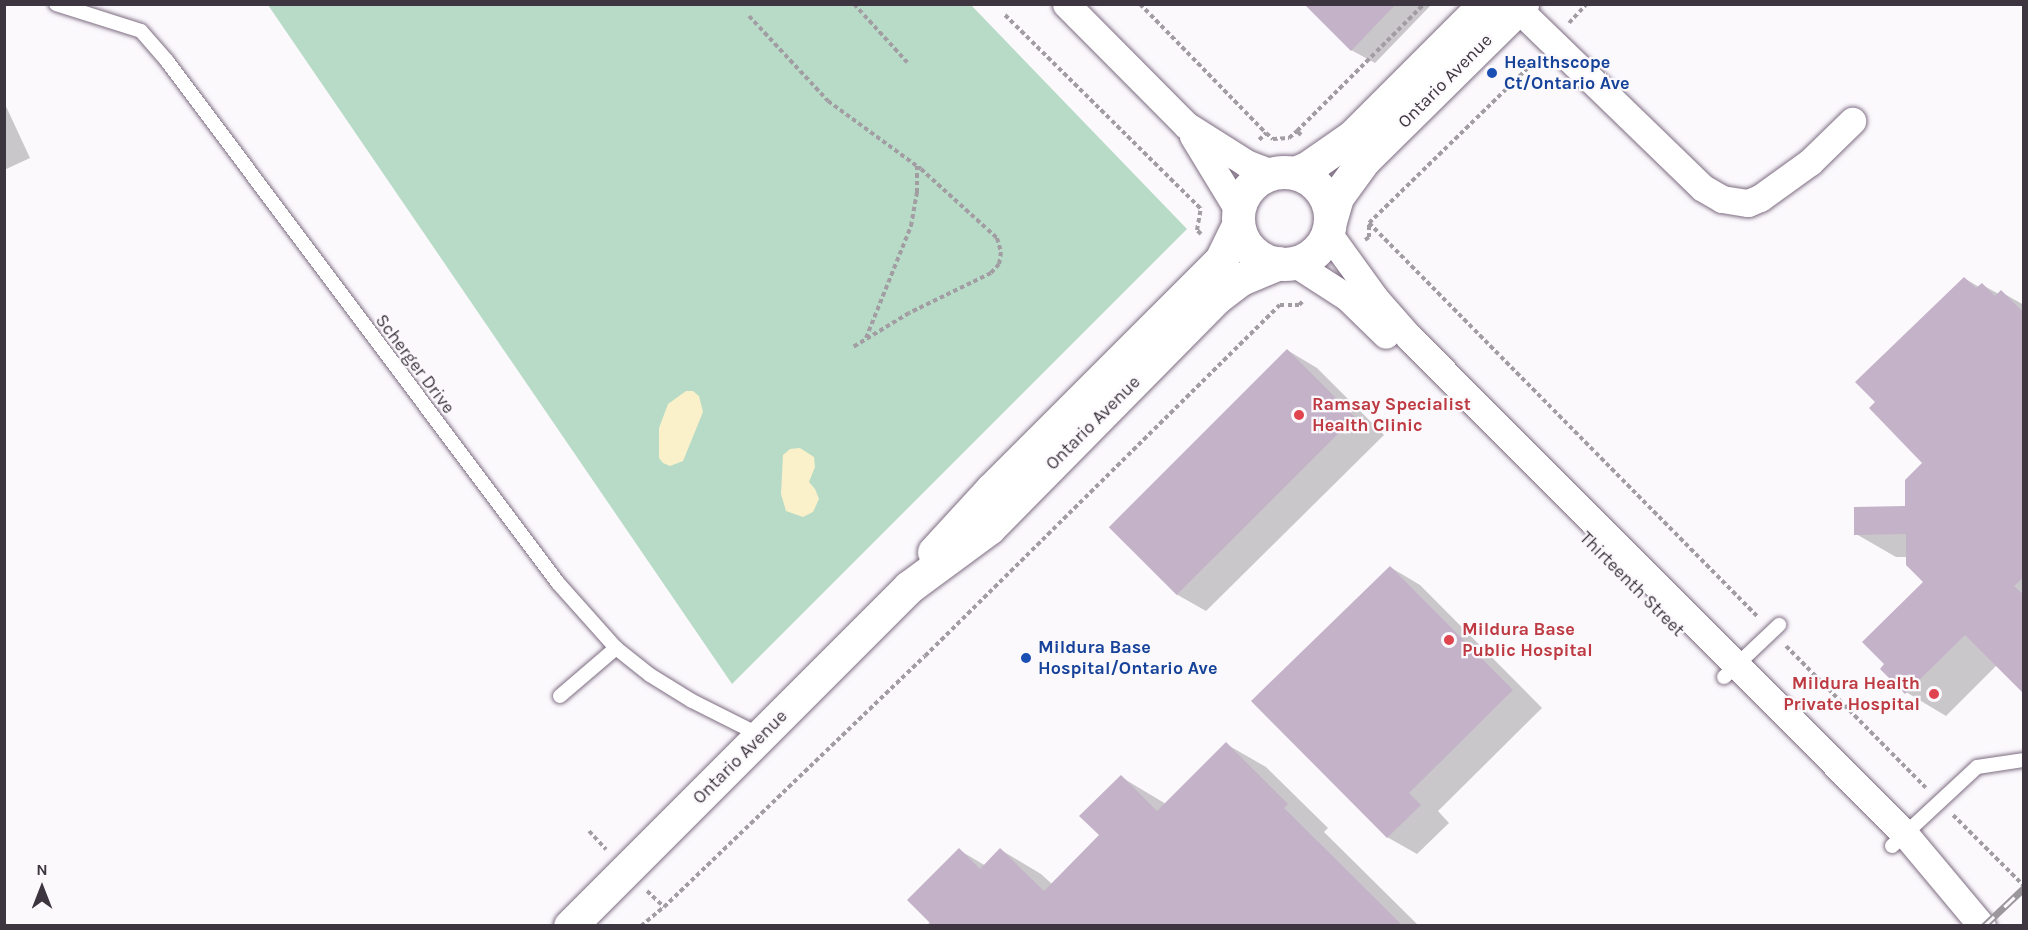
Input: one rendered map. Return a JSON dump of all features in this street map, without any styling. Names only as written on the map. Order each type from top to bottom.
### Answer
[{"type":"street","points":[[1066,4],[1186,125],[1246,163],[1309,178],[1328,202],[1329,225],[1315,252],[1287,263],[1264,260],[1252,251],[1243,239],[1238,217],[1186,125]]},
{"type":"street","name":"Ontario Avenue","points":[[1283,173],[1307,168],[1353,136],[1485,4]]},
{"type":"street","points":[[1518,6],[1703,188],[1736,203],[1748,203],[1772,191],[1810,162],[1852,121]]},
{"type":"street","name":"Ontario Avenue","points":[[1329,225],[1337,197],[1364,160],[1518,6]]},
{"type":"street","points":[[1238,217],[1250,187],[1283,173]]},
{"type":"street","name":"Ontario Avenue","points":[[909,587],[942,541],[1221,260],[1238,217]]},
{"type":"street","name":"Thirteenth Street","points":[[1329,225],[1346,260],[1409,337],[1730,671]]},
{"type":"street","name":"Ontario Avenue","points":[[570,926],[909,587],[989,528],[1217,297],[1241,279],[1287,263]]},
{"type":"street","name":"Thirteenth Street","points":[[1287,263],[1325,281],[1367,316],[1730,671],[1975,918]]},
{"type":"lane","name":"Scherger Drive","points":[[56,4],[141,31],[167,61],[558,583],[616,648],[650,675],[692,701],[762,735]]},
{"type":"lane","points":[[1730,671],[1776,628]]},
{"type":"lane","points":[[560,696],[616,648]]},
{"type":"lane","points":[[1898,840],[1977,766],[2024,760]]},
{"type":"path","points":[[854,4],[907,62]]},
{"type":"path","points":[[1140,4],[1266,133]]},
{"type":"path","points":[[1346,260],[1368,237],[1368,223],[1554,42],[1587,4]]},
{"type":"path","points":[[1005,15],[1201,209]]},
{"type":"path","points":[[749,16],[828,101],[917,166],[997,238],[1001,252],[999,264],[992,273],[909,313],[853,347]]},
{"type":"path","points":[[866,339],[911,226],[917,193],[917,166]]},
{"type":"path","points":[[1368,223],[1776,628],[1940,802],[2024,886]]},
{"type":"path","points":[[641,926],[664,907],[925,656],[1280,305],[1299,305],[1325,281]]},
{"type":"green space","points":[[268,5],[971,5],[1187,229],[732,684]]},
{"type":"sand","points":[[686,391],[693,391],[699,396],[703,412],[683,461],[670,466],[659,458],[659,428],[668,404]]},
{"type":"sand","points":[[800,448],[814,457],[815,467],[809,482],[819,499],[813,512],[803,517],[786,511],[781,494],[783,455],[790,449]]},
{"type":"building","points":[[1304,4],[1396,4],[1351,51]]},
{"type":"building","points":[[1964,277],[1976,288],[1982,283],[1995,296],[2001,290],[2024,313],[2024,577],[2014,586],[2024,595],[2024,694],[1965,635],[1905,694],[1880,669],[1884,664],[1862,642],[1923,582],[1906,565],[1906,534],[1854,535],[1854,507],[1905,506],[1905,480],[1922,463],[1869,408],[1875,402],[1855,382]]},
{"type":"building","points":[[1287,349],[1355,417],[1177,595],[1109,527]]},
{"type":"building","points":[[1390,566],[1513,690],[1409,793],[1421,805],[1387,838],[1251,701]]},
{"type":"building","points":[[1226,742],[1288,804],[1284,808],[1403,926],[933,926],[907,900],[959,848],[980,869],[1000,848],[1044,891],[1099,835],[1079,816],[1121,775],[1157,811]]},
{"type":"railway","points":[[1984,926],[2024,888]]},
{"type":"place","name":"Healthscope Ct/Ontario Ave","points":[[1492,73]]},
{"type":"place","name":"Ramsay Specialist Health Clinic","points":[[1299,415]]},
{"type":"place","name":"Mildura Base Public Hospital","points":[[1449,640]]},
{"type":"place","name":"Mildura Base Hospital/Ontario Ave","points":[[1026,658]]},
{"type":"place","name":"Mildura Health Private Hospital","points":[[1934,694]]}]
